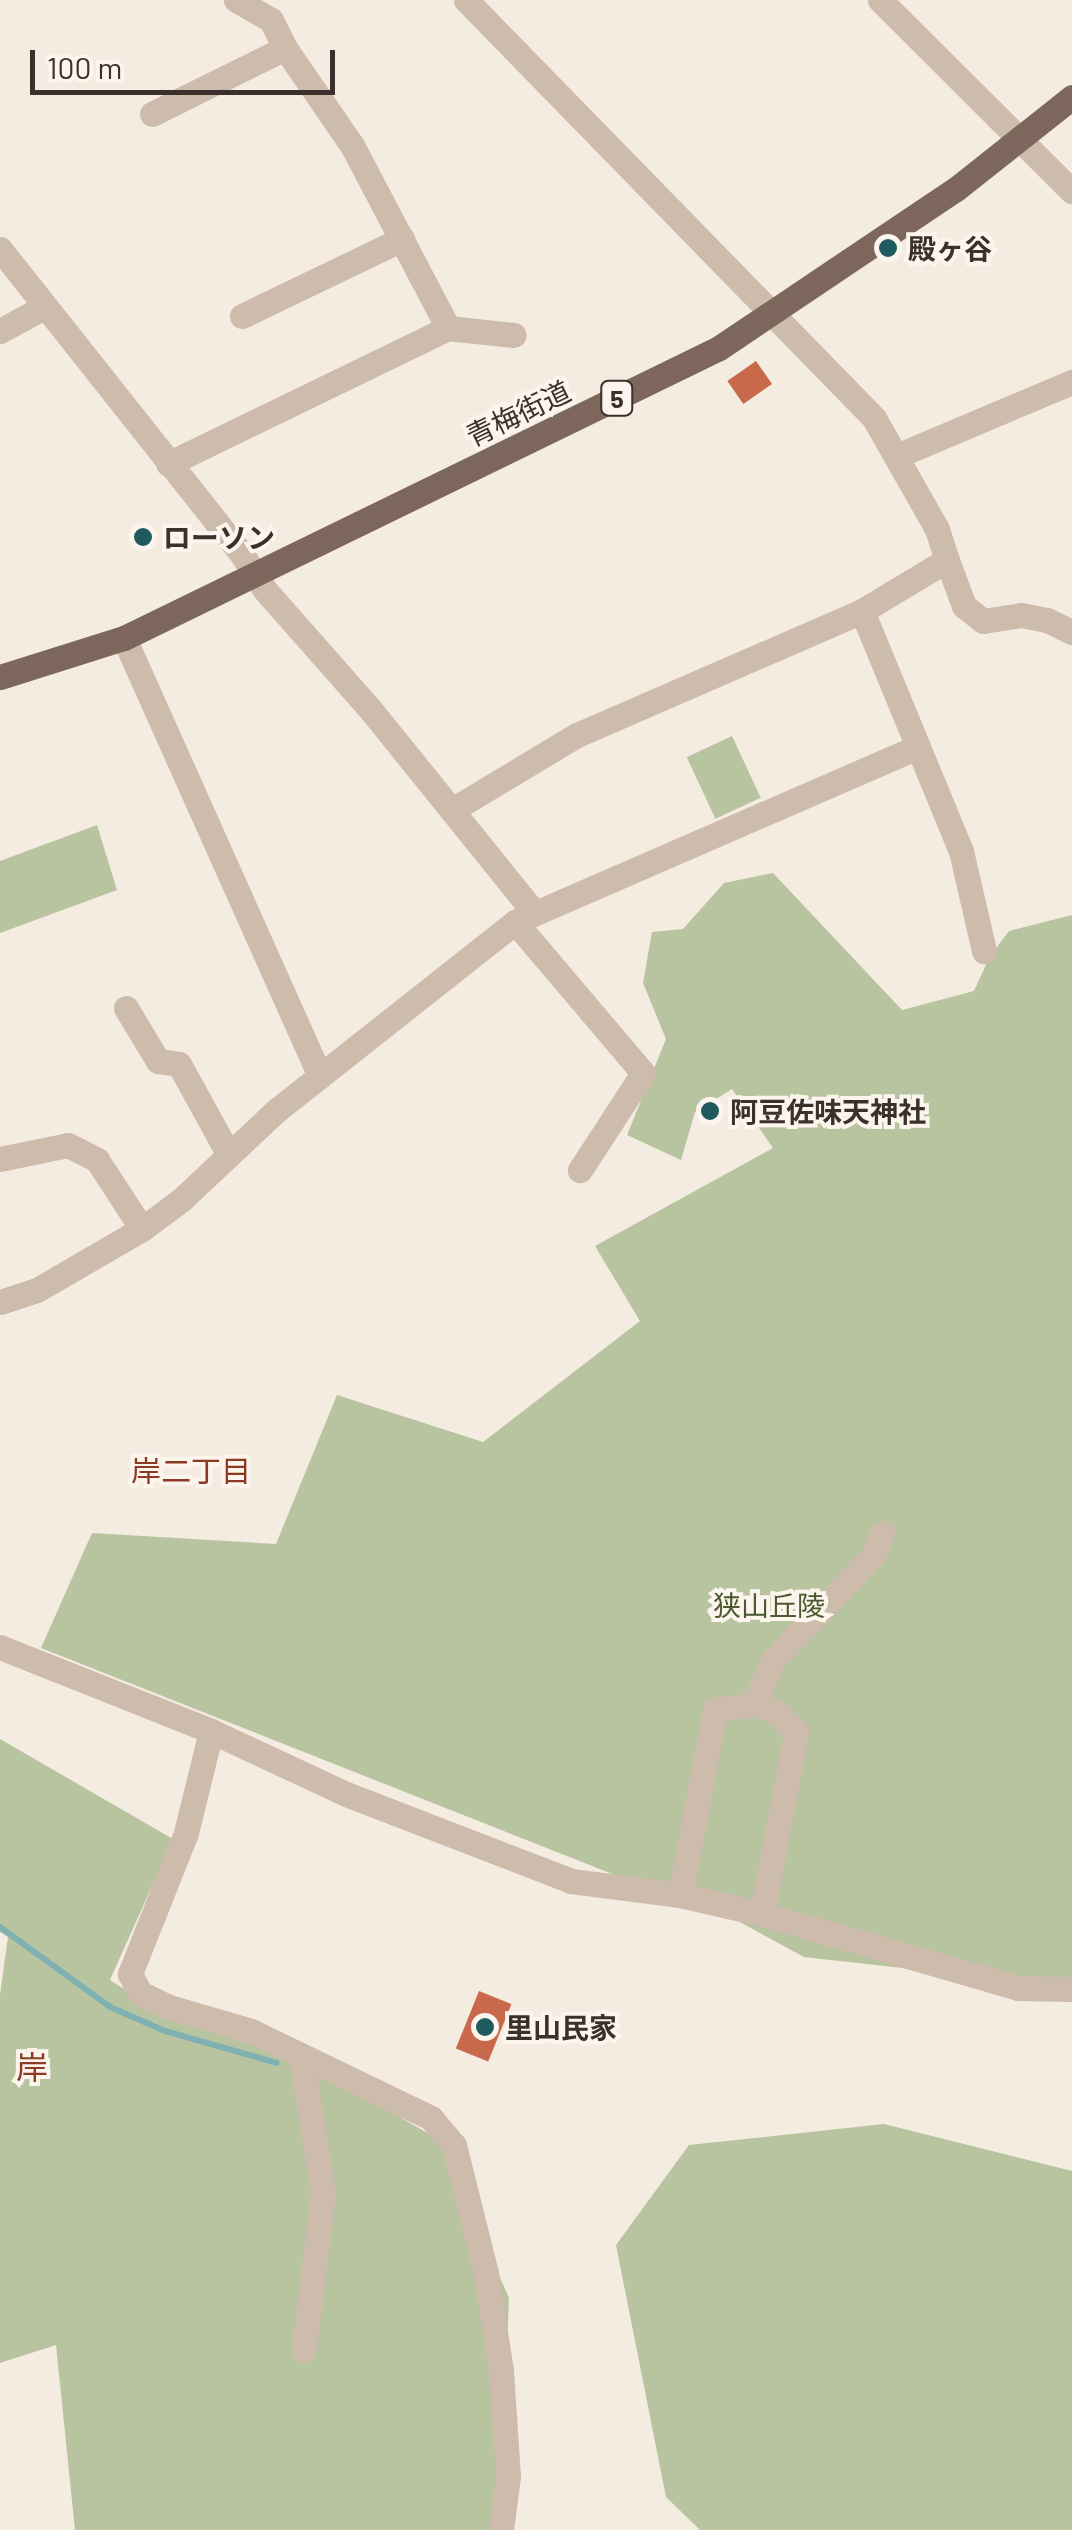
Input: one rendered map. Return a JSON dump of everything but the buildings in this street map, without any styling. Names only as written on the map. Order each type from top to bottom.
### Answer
[{"type":"main road","name":"青梅街道","points":[[0,678],[124,638],[720,348],[956,188],[1072,97]]},
{"type":"street","points":[[236,0],[271,20],[285,48],[354,148],[448,328]]},
{"type":"street","points":[[466,0],[842,381],[885,431],[937,529],[964,606],[983,621],[1021,615],[1047,620],[1072,632]]},
{"type":"street","points":[[880,0],[1072,191]]},
{"type":"street","points":[[152,114],[285,48]]},
{"type":"street","points":[[242,316],[402,239]]},
{"type":"street","points":[[0,249],[265,590],[452,810],[524,916],[643,1073],[580,1170]]},
{"type":"street","points":[[0,331],[44,306]]},
{"type":"street","points":[[168,464],[448,328],[514,335]]},
{"type":"street","points":[[899,455],[1072,382]]},
{"type":"street","points":[[452,810],[577,735],[862,611],[947,560]]},
{"type":"street","points":[[862,611],[916,748],[962,850],[984,951]]},
{"type":"street","points":[[124,638],[320,1076]]},
{"type":"street","points":[[0,1302],[37,1290],[142,1229],[320,1076],[524,916],[916,748]]},
{"type":"street","points":[[126,1008],[158,1061],[179,1064],[229,1155]]},
{"type":"street","points":[[0,1160],[68,1145],[96,1160],[142,1229]]},
{"type":"street","points":[[754,1704],[773,1660],[874,1554],[882,1533]]},
{"type":"street","points":[[0,1647],[211,1730],[346,1794],[555,1875],[762,1914],[1018,1988],[1072,1989]]},
{"type":"street","points":[[680,1896],[715,1710],[754,1704],[776,1711],[796,1732],[762,1914]]},
{"type":"street","points":[[211,1730],[186,1832],[130,1974],[140,1993],[169,2008],[251,2030],[431,2118],[454,2145],[486,2273],[502,2372],[508,2476],[500,2530]]},
{"type":"street","points":[[302,2056],[322,2192],[304,2350]]},
{"type":"green space","points":[[732,736],[761,798],[715,819],[687,757]]},
{"type":"green space","points":[[97,825],[117,890],[0,933],[0,861]]},
{"type":"green space","name":"狭山丘陵","points":[[773,873],[902,1010],[974,991],[990,956],[1009,931],[1072,915],[1072,1999],[983,1977],[804,1957],[703,1902],[620,1877],[41,1648],[92,1533],[276,1544],[337,1395],[483,1442],[640,1321],[595,1246],[773,1148],[732,1089],[695,1112],[681,1160],[627,1135],[666,1039],[643,983],[652,932],[683,929],[724,883]]},
{"type":"green space","points":[[0,1739],[173,1839],[110,1980],[153,2007],[314,2068],[438,2139],[509,2298],[499,2530],[75,2530],[56,2345],[0,2363],[0,1995],[8,1937],[0,1932]]},
{"type":"green space","points":[[884,2124],[1072,2171],[1072,2530],[700,2530],[666,2497],[616,2245],[689,2145]]},
{"type":"waterway","points":[[0,1927],[110,2007],[165,2031],[277,2063]]},
{"type":"place","name":"殿ヶ谷","points":[[888,248]]},
{"type":"place","name":"ローソン","points":[[143,537]]},
{"type":"place","name":"阿豆佐味天神社","points":[[710,1111]]},
{"type":"place","name":"里山民家","points":[[485,2027]]},
{"type":"district","name":"岸二丁目","points":[[191,1470]]},
{"type":"district","name":"岸","points":[[32,2066]]}]
